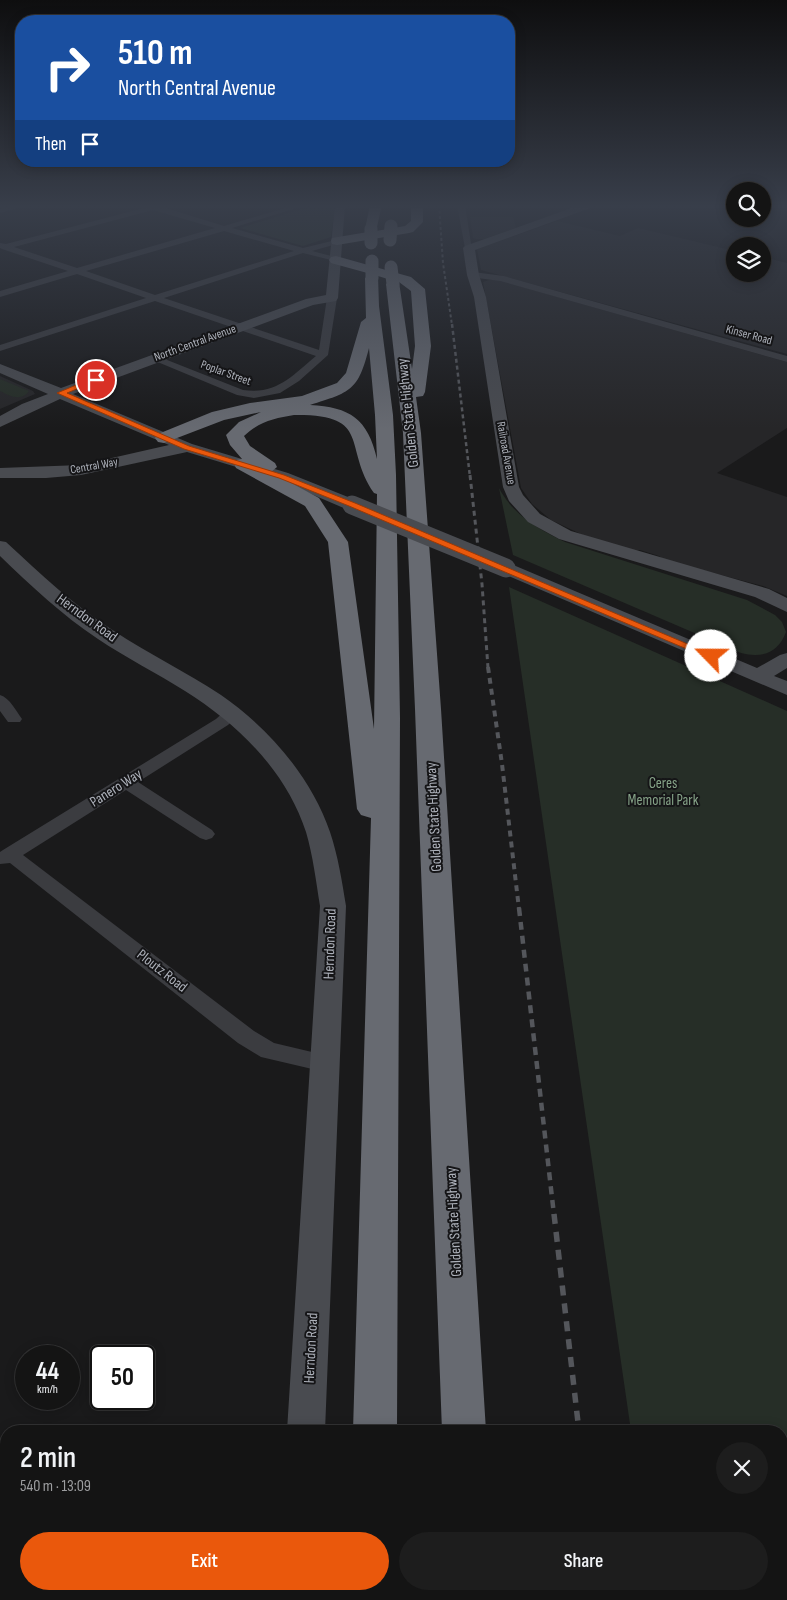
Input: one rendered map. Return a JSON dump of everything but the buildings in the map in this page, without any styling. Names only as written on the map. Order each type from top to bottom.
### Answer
[{"type":"highway","name":"Golden State Highway","points":[[375,1425],[387,718],[384,415],[372,306],[378,280]]},
{"type":"highway","name":"Golden State Highway","points":[[385,280],[412,433],[428,709],[464,1425]]},
{"type":"highway","points":[[406,280],[418,289],[423,346],[412,433]]},
{"type":"highway","points":[[164,438],[218,416],[250,408],[304,401],[342,387],[354,374],[372,306]]},
{"type":"highway","points":[[282,476],[241,447],[235,435],[251,420],[276,413],[307,411],[329,413],[349,420],[359,430],[372,472],[386,498]]},
{"type":"highway","points":[[243,464],[312,502],[338,542],[383,905]]},
{"type":"main road","points":[[332,298],[334,280]]},
{"type":"street","points":[[0,294],[47,280]]},
{"type":"street","points":[[100,280],[323,355],[332,298]]},
{"type":"street","points":[[0,348],[212,280]]},
{"type":"street","name":"Railroad Avenue","points":[[474,280],[480,297],[511,487],[522,507],[534,518],[565,535],[762,593],[787,606]]},
{"type":"street","name":"Kinser Road","points":[[507,280],[787,359]]},
{"type":"street","name":"North Central Avenue","points":[[61,393],[310,302],[332,298]]},
{"type":"street","name":"Poplar Street","points":[[153,358],[241,393],[263,395],[280,389],[323,355]]},
{"type":"street","points":[[0,368],[186,448],[282,476],[352,504],[787,689]]},
{"type":"street","points":[[0,422],[27,407],[61,393]]},
{"type":"street","name":"Central Way","points":[[0,464],[44,465],[78,463],[106,457],[164,438]]},
{"type":"street","name":"Central Way","points":[[0,472],[46,473],[90,468],[129,460],[151,452],[186,448]]},
{"type":"street","name":"Herndon Road","points":[[0,546],[44,586],[95,628],[195,688],[231,714],[259,739],[303,798],[318,832],[333,906],[306,1425]]},
{"type":"street","points":[[759,676],[787,659]]},
{"type":"street","points":[[0,700],[14,720]]},
{"type":"street","name":"Panero Way","points":[[5,857],[231,714]]},
{"type":"street","points":[[126,782],[206,834]]},
{"type":"street","name":"Ploutz Road","points":[[5,857],[246,1036],[269,1051],[325,1063]]},
{"type":"shaded area","points":[[497,280],[787,362],[787,428],[717,473],[787,497],[787,596],[763,586],[664,560],[659,556],[640,550],[634,551],[585,536],[551,520],[532,504],[521,488],[483,282]]},
{"type":"shaded area","points":[[516,280],[726,280],[726,282],[771,282],[771,280],[787,280],[787,354]]},
{"type":"shaded area","points":[[0,376],[33,391],[35,394],[0,409]]},
{"type":"green space","points":[[0,379],[29,391],[19,397],[8,395],[0,391]]},
{"type":"green space","points":[[499,488],[519,514],[545,532],[565,542],[747,600],[775,615],[782,622],[786,632],[783,639],[774,650],[768,653],[755,655],[741,653],[513,555]]},
{"type":"green space","name":"Ceres Memorial Park","points":[[509,587],[787,711],[787,1425],[630,1425]]},
{"type":"railway","points":[[445,280],[452,325]]},
{"type":"railway","points":[[452,324],[470,477]]},
{"type":"railway","points":[[470,475],[482,584],[488,668]]},
{"type":"railway","points":[[488,667],[502,764],[519,909]]},
{"type":"railway","points":[[519,908],[554,1215]]},
{"type":"railway","points":[[554,1214],[578,1425]]},
{"type":"route","points":[[96,380],[61,393],[186,448],[282,476],[352,504],[711,656]]}]
